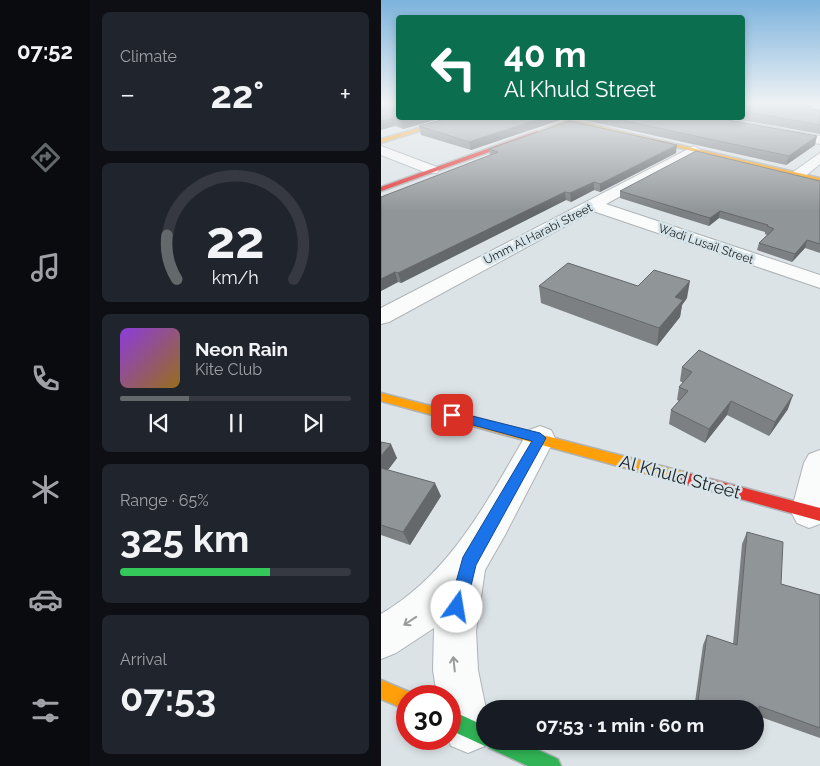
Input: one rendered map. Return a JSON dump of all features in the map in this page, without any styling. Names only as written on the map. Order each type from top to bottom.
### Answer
[{"type":"street","points":[[381,189],[521,139]]},
{"type":"street","points":[[649,139],[820,180]]},
{"type":"street","points":[[381,150],[432,170]]},
{"type":"street","name":"Umm Al Harabi Street","points":[[381,317],[694,150]]},
{"type":"street","points":[[798,175],[820,157]]},
{"type":"street","name":"Wadi Lusail Street","points":[[593,205],[820,282]]},
{"type":"street","name":"Al Khuld Street","points":[[381,397],[540,438],[814,514]]},
{"type":"street","points":[[381,638],[423,612],[449,588],[469,563],[540,438]]},
{"type":"street","points":[[814,514],[820,463]]},
{"type":"street","points":[[469,563],[460,591],[456,614],[453,656],[457,692],[475,732],[551,766]]},
{"type":"street","points":[[381,689],[396,696]]},
{"type":"building","points":[[459,139],[479,139],[469,142]]},
{"type":"building","points":[[519,139],[649,139],[677,145],[600,184],[594,182],[570,193],[565,192],[398,273],[395,272],[381,279],[381,197],[498,152],[489,149]]},
{"type":"building","points":[[708,139],[813,139],[789,156]]},
{"type":"building","points":[[696,151],[820,181],[820,244],[807,240],[795,254],[759,243],[774,229],[768,225],[720,211],[710,218],[620,191]]},
{"type":"building","points":[[568,263],[638,286],[654,270],[690,281],[675,297],[683,300],[659,328],[539,286]]},
{"type":"building","points":[[699,350],[793,395],[775,422],[731,401],[709,429],[671,410],[688,391],[679,387],[692,372],[682,367]]},
{"type":"building","points":[[381,442],[391,444],[381,456]]},
{"type":"building","points":[[381,468],[435,483],[403,532],[381,525]]},
{"type":"building","points":[[747,532],[783,542],[781,584],[820,595],[820,728],[764,708],[764,700],[698,700],[707,635],[737,645]]},
{"type":"traffic: fast","points":[[461,725],[476,732]]},
{"type":"traffic: fast","points":[[516,750],[551,766]]},
{"type":"traffic: slow","points":[[381,141],[389,139]]},
{"type":"traffic: slow","points":[[647,139],[820,180]]},
{"type":"traffic: slow","points":[[381,397],[684,478]]},
{"type":"traffic: slow","points":[[381,689],[396,696]]},
{"type":"traffic: jam","points":[[381,189],[521,139]]},
{"type":"traffic: jam","points":[[684,478],[820,515]]},
{"type":"route","points":[[452,415],[540,438],[469,563],[457,607]]}]
